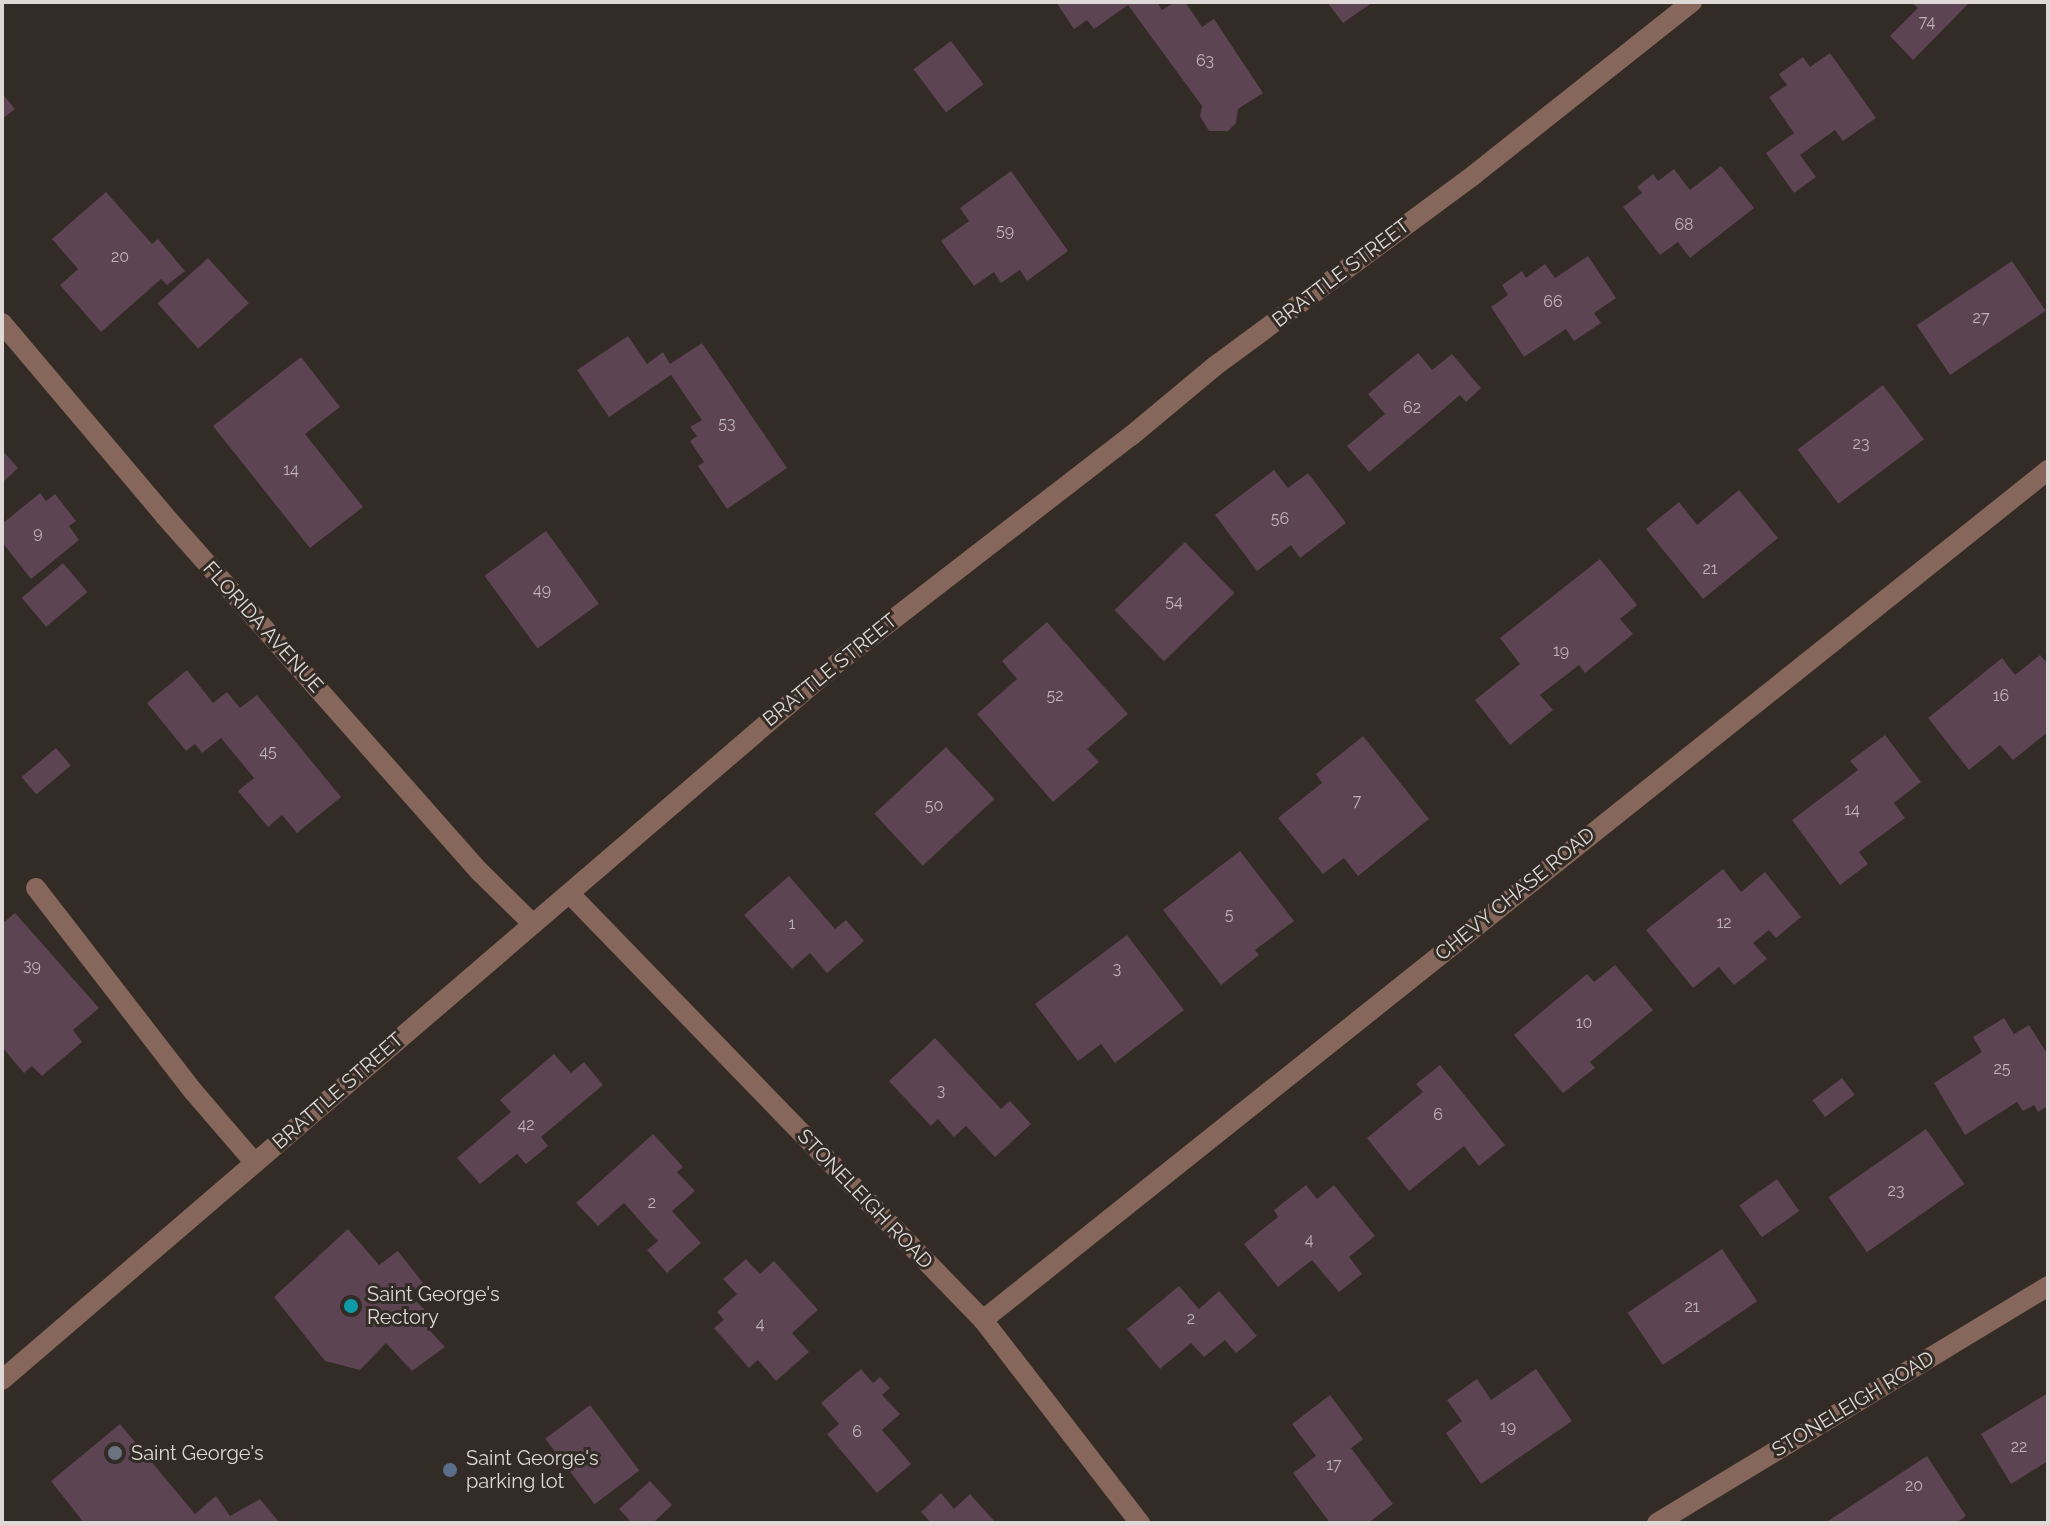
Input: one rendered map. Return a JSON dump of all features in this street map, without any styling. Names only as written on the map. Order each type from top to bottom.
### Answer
[{"type":"street","name":"BRATTLE STREET","points":[[2,1380],[842,659],[1131,436],[1215,366],[1475,174],[1692,2]]},
{"type":"street","name":"FLORIDA AVENUE","points":[[2,323],[195,551],[479,871],[533,924]]},
{"type":"street","name":"CHEVY CHASE ROAD","points":[[983,1320],[2048,470]]},
{"type":"street","points":[[36,888],[193,1091],[255,1163]]},
{"type":"street","name":"STONELEIGH ROAD","points":[[570,894],[983,1320],[1140,1523]]},
{"type":"street","name":"STONELEIGH ROAD","points":[[1657,1523],[2048,1286]]},
{"type":"building","points":[[1056,2],[1157,2],[1162,10],[1175,2],[1185,2],[1202,27],[1214,19],[1263,93],[1238,109],[1236,123],[1228,131],[1209,131],[1200,116],[1202,106],[1128,5],[1094,29],[1087,20],[1074,29]]},
{"type":"building","points":[[1327,2],[1373,2],[1343,23]]},
{"type":"building","points":[[1911,2],[1970,2],[1913,60],[1890,36],[1918,8]]},
{"type":"building","points":[[951,41],[983,84],[946,112],[913,69]]},
{"type":"building","points":[[1830,53],[1876,118],[1843,141],[1835,130],[1800,155],[1816,177],[1794,193],[1766,153],[1794,133],[1769,97],[1787,85],[1779,74],[1803,57],[1810,67]]},
{"type":"building","points":[[2,93],[15,109],[2,119]]},
{"type":"building","points":[[1721,166],[1754,208],[1690,258],[1678,242],[1660,255],[1623,207],[1642,193],[1637,187],[1653,174],[1658,181],[1674,169],[1690,190]]},
{"type":"building","points":[[1011,171],[1068,251],[1027,281],[1020,270],[1001,283],[994,272],[974,286],[941,241],[969,221],[960,208]]},
{"type":"building","points":[[106,192],[152,244],[158,239],[185,271],[167,285],[161,279],[101,332],[60,285],[78,269],[52,239]]},
{"type":"building","points":[[1588,256],[1616,298],[1594,313],[1601,323],[1574,341],[1566,329],[1524,357],[1491,307],[1508,295],[1502,285],[1522,271],[1526,278],[1545,264],[1555,278]]},
{"type":"building","points":[[208,258],[249,303],[198,349],[157,304]]},
{"type":"building","points":[[2012,261],[2046,311],[1950,375],[1917,325]]},
{"type":"building","points":[[628,336],[647,364],[663,352],[670,364],[702,343],[787,468],[727,509],[698,466],[704,462],[690,441],[697,436],[690,427],[702,420],[671,375],[609,417],[577,370]]},
{"type":"building","points":[[1418,353],[1432,370],[1452,354],[1481,388],[1466,402],[1460,395],[1369,472],[1347,446],[1385,414],[1368,394]]},
{"type":"building","points":[[301,357],[340,407],[305,434],[363,507],[310,548],[213,426]]},
{"type":"building","points":[[1883,385],[1924,439],[1838,504],[1798,449]]},
{"type":"building","points":[[2,450],[18,468],[2,483]]},
{"type":"building","points":[[1274,470],[1288,488],[1308,473],[1346,523],[1300,558],[1291,545],[1257,571],[1215,515]]},
{"type":"building","points":[[1739,490],[1778,538],[1703,599],[1646,529],[1679,502],[1697,525]]},
{"type":"building","points":[[40,493],[46,501],[55,494],[76,521],[69,526],[79,540],[31,579],[2,542],[2,524]]},
{"type":"building","points":[[546,531],[599,604],[537,648],[485,576]]},
{"type":"building","points":[[1185,542],[1234,593],[1164,661],[1115,610]]},
{"type":"building","points":[[1600,559],[1637,605],[1620,619],[1633,634],[1585,673],[1579,665],[1540,695],[1553,710],[1510,745],[1475,700],[1520,664],[1500,638]]},
{"type":"building","points":[[63,563],[87,592],[46,627],[22,598]]},
{"type":"building","points":[[1047,622],[1128,714],[1087,749],[1099,762],[1053,802],[977,714],[1017,679],[1002,661]]},
{"type":"building","points":[[2040,655],[2048,664],[2048,732],[2013,760],[2000,745],[1969,770],[1928,718],[2002,658],[2015,675]]},
{"type":"building","points":[[187,670],[213,703],[227,692],[240,708],[257,695],[341,797],[297,833],[282,815],[268,827],[238,791],[254,778],[221,738],[202,753],[195,744],[186,751],[147,703]]},
{"type":"building","points":[[1885,735],[1921,782],[1894,803],[1905,818],[1859,852],[1868,864],[1840,885],[1792,820],[1858,770],[1850,761]]},
{"type":"building","points":[[1363,736],[1429,819],[1358,876],[1344,858],[1323,874],[1278,818],[1322,783],[1316,774]]},
{"type":"building","points":[[946,747],[994,799],[923,866],[874,814]]},
{"type":"building","points":[[56,748],[71,766],[36,795],[22,777]]},
{"type":"building","points":[[1240,851],[1294,921],[1255,950],[1259,955],[1221,985],[1163,910]]},
{"type":"building","points":[[1723,869],[1741,892],[1765,872],[1801,917],[1776,938],[1769,930],[1753,943],[1767,959],[1734,985],[1719,967],[1693,988],[1646,930]]},
{"type":"building","points":[[789,876],[835,929],[846,920],[864,941],[827,973],[810,953],[792,969],[744,915]]},
{"type":"building","points":[[15,913],[99,1008],[73,1030],[82,1042],[42,1076],[32,1066],[24,1073],[2,1047],[2,924]]},
{"type":"building","points":[[1127,935],[1184,1010],[1115,1063],[1101,1044],[1078,1061],[1035,1004]]},
{"type":"building","points":[[1615,965],[1653,1010],[1590,1062],[1595,1068],[1563,1093],[1514,1035],[1587,974],[1594,982]]},
{"type":"building","points":[[2004,1018],[2014,1034],[2029,1025],[2048,1055],[2048,1106],[2038,1112],[2034,1105],[2023,1111],[2017,1102],[1965,1135],[1934,1083],[1982,1052],[1973,1037]]},
{"type":"building","points":[[935,1038],[1001,1109],[1010,1101],[1031,1124],[995,1157],[966,1126],[954,1137],[938,1119],[931,1126],[889,1081]]},
{"type":"building","points":[[554,1054],[571,1073],[584,1062],[603,1085],[541,1137],[548,1146],[526,1164],[517,1154],[480,1184],[457,1158],[511,1112],[500,1100]]},
{"type":"building","points":[[1440,1065],[1505,1145],[1479,1166],[1464,1146],[1409,1191],[1367,1138],[1423,1092],[1416,1084]]},
{"type":"building","points":[[1842,1078],[1855,1095],[1825,1117],[1812,1100]]},
{"type":"building","points":[[1926,1129],[1964,1184],[1867,1252],[1829,1197]]},
{"type":"building","points":[[653,1134],[683,1167],[677,1172],[695,1191],[672,1211],[701,1243],[667,1273],[647,1250],[658,1241],[624,1203],[598,1226],[576,1203]]},
{"type":"building","points":[[1777,1179],[1799,1211],[1762,1237],[1739,1205]]},
{"type":"building","points":[[1306,1185],[1317,1199],[1334,1185],[1375,1236],[1349,1257],[1362,1274],[1339,1292],[1312,1260],[1278,1287],[1244,1244],[1278,1217],[1274,1210]]},
{"type":"building","name":"Saint George's Rectory","points":[[348,1229],[379,1265],[398,1251],[423,1283],[409,1294],[429,1314],[421,1321],[445,1347],[412,1371],[386,1343],[360,1370],[325,1361],[274,1297]]},
{"type":"building","points":[[1722,1249],[1757,1301],[1663,1365],[1627,1313]]},
{"type":"building","points":[[746,1259],[760,1274],[774,1261],[818,1310],[792,1333],[809,1352],[776,1381],[758,1360],[749,1368],[714,1328],[724,1320],[717,1312],[737,1294],[723,1279]]},
{"type":"building","points":[[1179,1286],[1199,1309],[1219,1291],[1257,1336],[1236,1353],[1225,1340],[1204,1357],[1191,1343],[1160,1369],[1127,1329]]},
{"type":"building","points":[[861,1369],[873,1383],[880,1377],[890,1388],[882,1395],[900,1414],[882,1430],[911,1464],[877,1493],[827,1434],[839,1424],[821,1403]]},
{"type":"building","points":[[1536,1369],[1572,1421],[1481,1484],[1446,1433],[1462,1421],[1447,1400],[1477,1379],[1491,1400]]},
{"type":"building","points":[[2048,1393],[2048,1461],[2011,1484],[1981,1434]]},
{"type":"building","points":[[1330,1395],[1363,1439],[1351,1448],[1393,1504],[1368,1523],[1330,1523],[1293,1473],[1316,1456],[1292,1424]]},
{"type":"building","points":[[590,1405],[639,1470],[595,1504],[545,1439]]},
{"type":"building","name":"Saint George's","points":[[120,1424],[195,1514],[216,1496],[230,1516],[260,1499],[280,1523],[84,1523],[51,1481]]},
{"type":"building","points":[[1927,1456],[1966,1516],[1956,1523],[1825,1523]]},
{"type":"building","points":[[650,1481],[672,1505],[653,1523],[632,1523],[619,1509]]},
{"type":"building","points":[[941,1493],[954,1509],[970,1494],[996,1523],[931,1523],[921,1512]]},
{"type":"place","name":"Saint George's Rectory","points":[[351,1306]]},
{"type":"place","name":"Saint George's","points":[[115,1453]]},
{"type":"place","name":"Saint George's parking lot","points":[[450,1470]]}]
